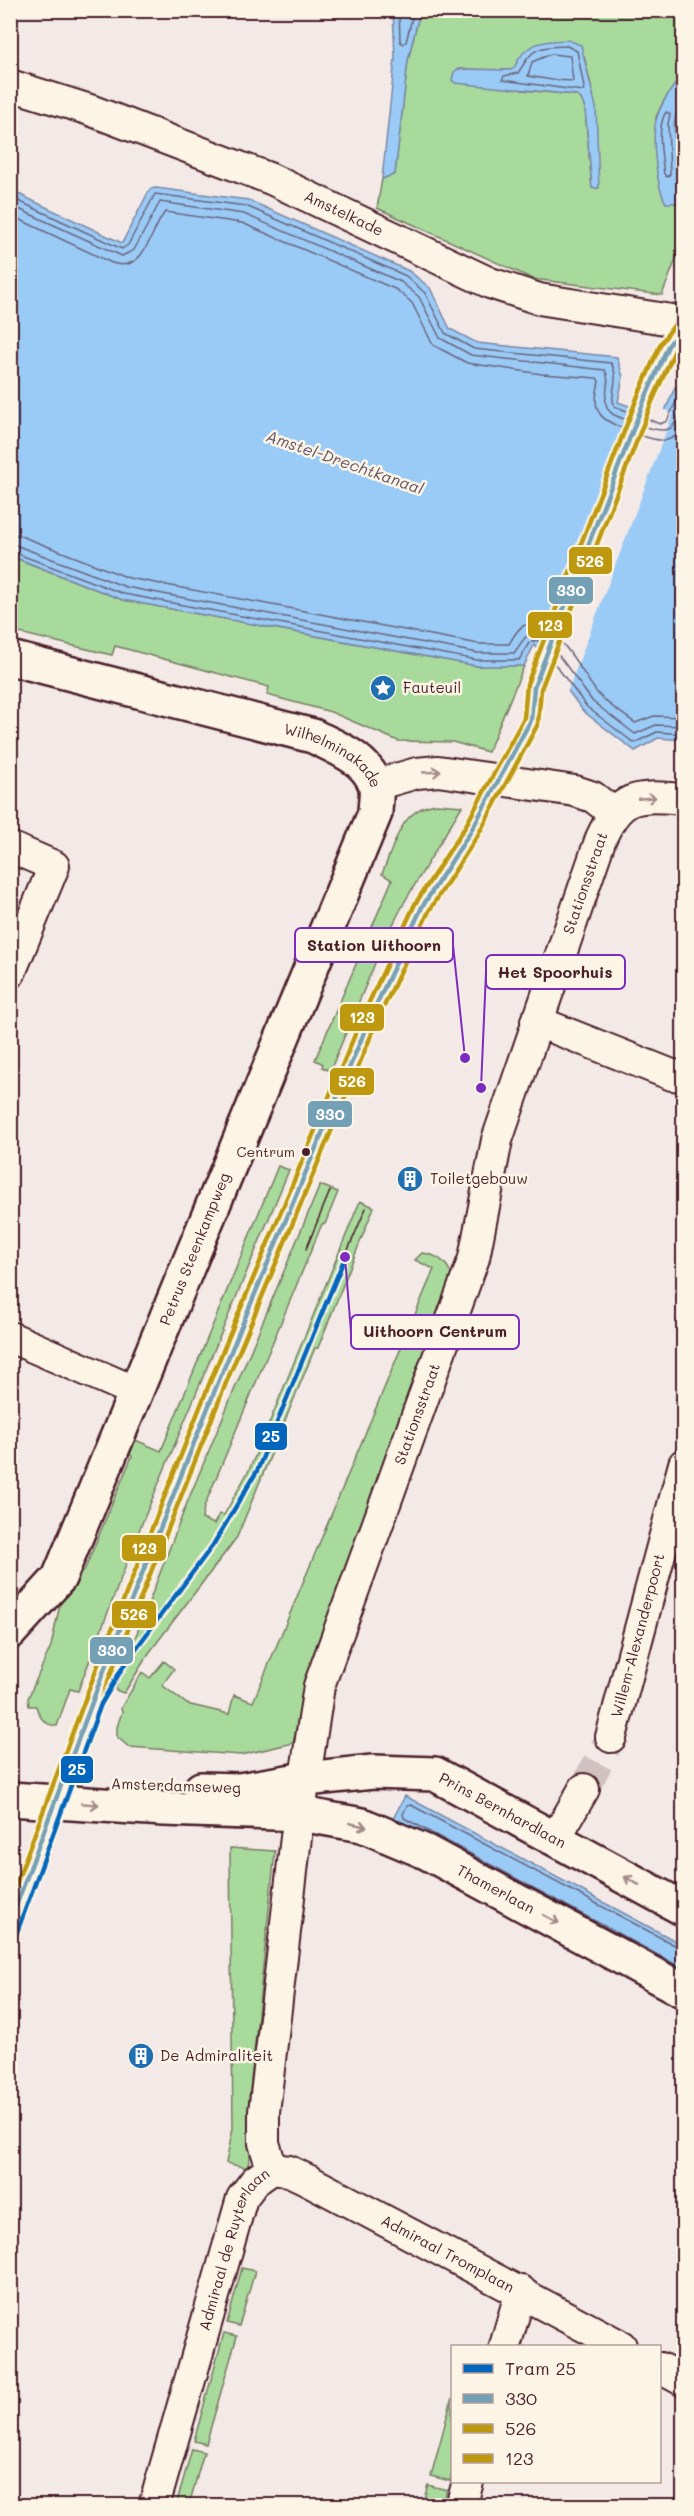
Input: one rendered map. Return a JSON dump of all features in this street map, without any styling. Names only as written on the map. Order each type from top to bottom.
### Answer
[{"type":"street","name":"Amstelkade","points":[[10,85],[90,110],[271,179],[490,283],[539,299],[684,322]]},
{"type":"street","name":"Wilhelminakade","points":[[10,658],[313,736],[346,752],[364,767],[375,785],[417,773],[438,771],[575,791],[593,797],[614,813]]},
{"type":"street","name":"Petrus Steenkampweg","points":[[10,1632],[59,1578],[375,813],[375,785]]},
{"type":"street","points":[[614,813],[625,803],[643,797],[684,799]]},
{"type":"street","name":"Stationsstraat","points":[[301,1815],[319,1686],[474,1258],[497,1140],[536,1021],[601,838],[614,813]]},
{"type":"street","points":[[10,847],[54,866],[10,973]]},
{"type":"street","points":[[536,1021],[665,1072],[684,1076]]},
{"type":"street","points":[[10,1338],[136,1392]]},
{"type":"street","name":"Willem-Alexanderpoort","points":[[611,1737],[684,1464]]},
{"type":"street","name":"Prins Bernhardlaan","points":[[305,1779],[373,1772],[435,1774],[684,1909]]},
{"type":"street","name":"Amsterdamseweg","points":[[10,1777],[173,1789],[238,1790],[305,1779]]},
{"type":"street","points":[[555,1839],[584,1789]]},
{"type":"street","name":"Amsterdamseweg","points":[[10,1799],[301,1815]]},
{"type":"street","name":"Thamerlaan","points":[[301,1815],[362,1825],[390,1835],[684,1991]]},
{"type":"street","name":"Admiraal de Ruyterlaan","points":[[154,2505],[242,2198],[255,2181],[272,2169],[264,2143],[264,2112],[296,1837],[301,1815]]},
{"type":"street","name":"Admiraal Tromplaan","points":[[272,2169],[289,2171],[619,2345]]},
{"type":"street","points":[[505,2345],[521,2292]]},
{"type":"street","points":[[661,2369],[684,2381]]},
{"type":"street","points":[[461,2505],[467,2483]]},
{"type":"green space","points":[[420,11],[683,11],[683,73],[663,102],[656,117],[655,151],[678,203],[673,134],[677,108],[683,97],[683,241],[662,295],[533,279],[377,208],[382,179],[395,174],[408,60]],"holes":[[[584,56],[593,94],[598,188],[592,188],[585,108],[581,99],[576,95],[522,90],[458,69],[511,70]]]},
{"type":"green space","points":[[10,556],[123,600],[477,666],[524,666],[488,752],[453,742],[398,741],[331,712],[267,695],[269,687],[115,646],[112,655],[11,631]]},
{"type":"green space","points":[[437,804],[462,806],[405,901],[383,944],[330,1071],[315,1060],[392,880],[382,874],[395,840],[400,829],[415,812]]},
{"type":"green space","points":[[278,1166],[289,1170],[138,1533],[78,1691],[70,1689],[57,1726],[49,1724],[41,1717],[36,1706],[29,1706],[28,1698],[51,1646],[63,1590],[68,1578],[81,1570],[84,1571],[132,1456],[129,1454],[126,1436],[161,1451]]},
{"type":"green space","points":[[320,1185],[338,1192],[325,1224],[322,1224],[204,1507],[202,1519],[214,1524],[219,1514],[224,1515],[249,1470],[360,1201],[374,1207],[318,1348],[315,1348],[237,1537],[149,1653],[124,1693],[115,1690],[187,1503]]},
{"type":"green space","points":[[422,1253],[443,1261],[453,1281],[305,1694],[293,1743],[241,1755],[129,1747],[117,1737],[121,1708],[142,1672],[150,1678],[164,1661],[174,1669],[162,1685],[187,1704],[229,1714],[234,1695],[253,1702],[434,1269],[415,1260]]},
{"type":"green space","points":[[230,1848],[275,1851],[248,2111],[250,2158],[247,2168],[226,2163],[233,2128]]},
{"type":"green space","points":[[242,2268],[255,2271],[239,2326],[227,2323]]},
{"type":"green space","points":[[224,2333],[237,2336],[206,2444],[194,2441]]},
{"type":"green space","points":[[451,2402],[450,2481],[431,2476]]},
{"type":"green space","points":[[192,2449],[204,2452],[189,2505],[176,2505]]},
{"type":"green space","points":[[428,2485],[447,2490],[442,2505],[422,2505]]},
{"type":"water","points":[[393,11],[420,11],[408,60],[395,174],[382,179],[395,58]]},
{"type":"water","points":[[568,40],[581,45],[596,107],[599,188],[592,188],[585,108],[581,99],[576,95],[455,83],[452,80],[454,72],[458,69],[511,70],[529,48],[542,42]]},
{"type":"water","points":[[683,73],[683,97],[674,124],[678,203],[666,203],[659,184],[654,133],[663,103]]},
{"type":"water","name":"Amstel-Drechtkanaal","points":[[150,189],[248,200],[409,271],[430,288],[450,329],[477,343],[617,357],[623,377],[618,402],[662,418],[675,387],[683,391],[683,740],[658,738],[635,751],[583,711],[534,645],[524,666],[477,666],[123,600],[11,556],[10,190],[122,243]]},
{"type":"water","points":[[405,1796],[683,1945],[683,1976],[393,1819]]},
{"type":"pier","points":[[632,404],[661,414],[663,409],[673,413],[567,693],[536,652]]},
{"type":"tunnel","points":[[584,1789],[611,1737]]},
{"type":"tram line","points":[[306,1249],[330,1191]]},
{"type":"tram line","points":[[345,1257],[366,1208]]},
{"type":"tram line","name":"25","points":[[10,1951],[101,1704],[126,1662],[213,1545],[257,1471],[345,1257]]},
{"type":"transit line","name":"123","points":[[10,1900],[102,1654],[212,1377],[364,1013],[415,904],[465,827],[524,718],[527,684],[637,398],[661,343],[678,320]]},
{"type":"transit line","name":"330","points":[[10,1922],[109,1657],[219,1380],[371,1016],[422,907],[471,831],[531,720],[534,687],[594,530],[668,346],[684,325]]},
{"type":"transit line","name":"526","points":[[17,1926],[116,1660],[226,1383],[378,1019],[429,911],[478,835],[538,724],[541,689],[651,404],[675,350],[684,337]]},
{"type":"place","name":"Fauteuil","points":[[383,688]]},
{"type":"place","name":"Station Uithoorn","points":[[465,1058]]},
{"type":"place","name":"Het Spoorhuis","points":[[481,1088]]},
{"type":"place","name":"Centrum","points":[[306,1152]]},
{"type":"place","name":"Toiletgebouw","points":[[410,1179]]},
{"type":"place","name":"Uithoorn Centrum","points":[[345,1257]]},
{"type":"place","name":"De Admiraliteit","points":[[141,2056]]}]
